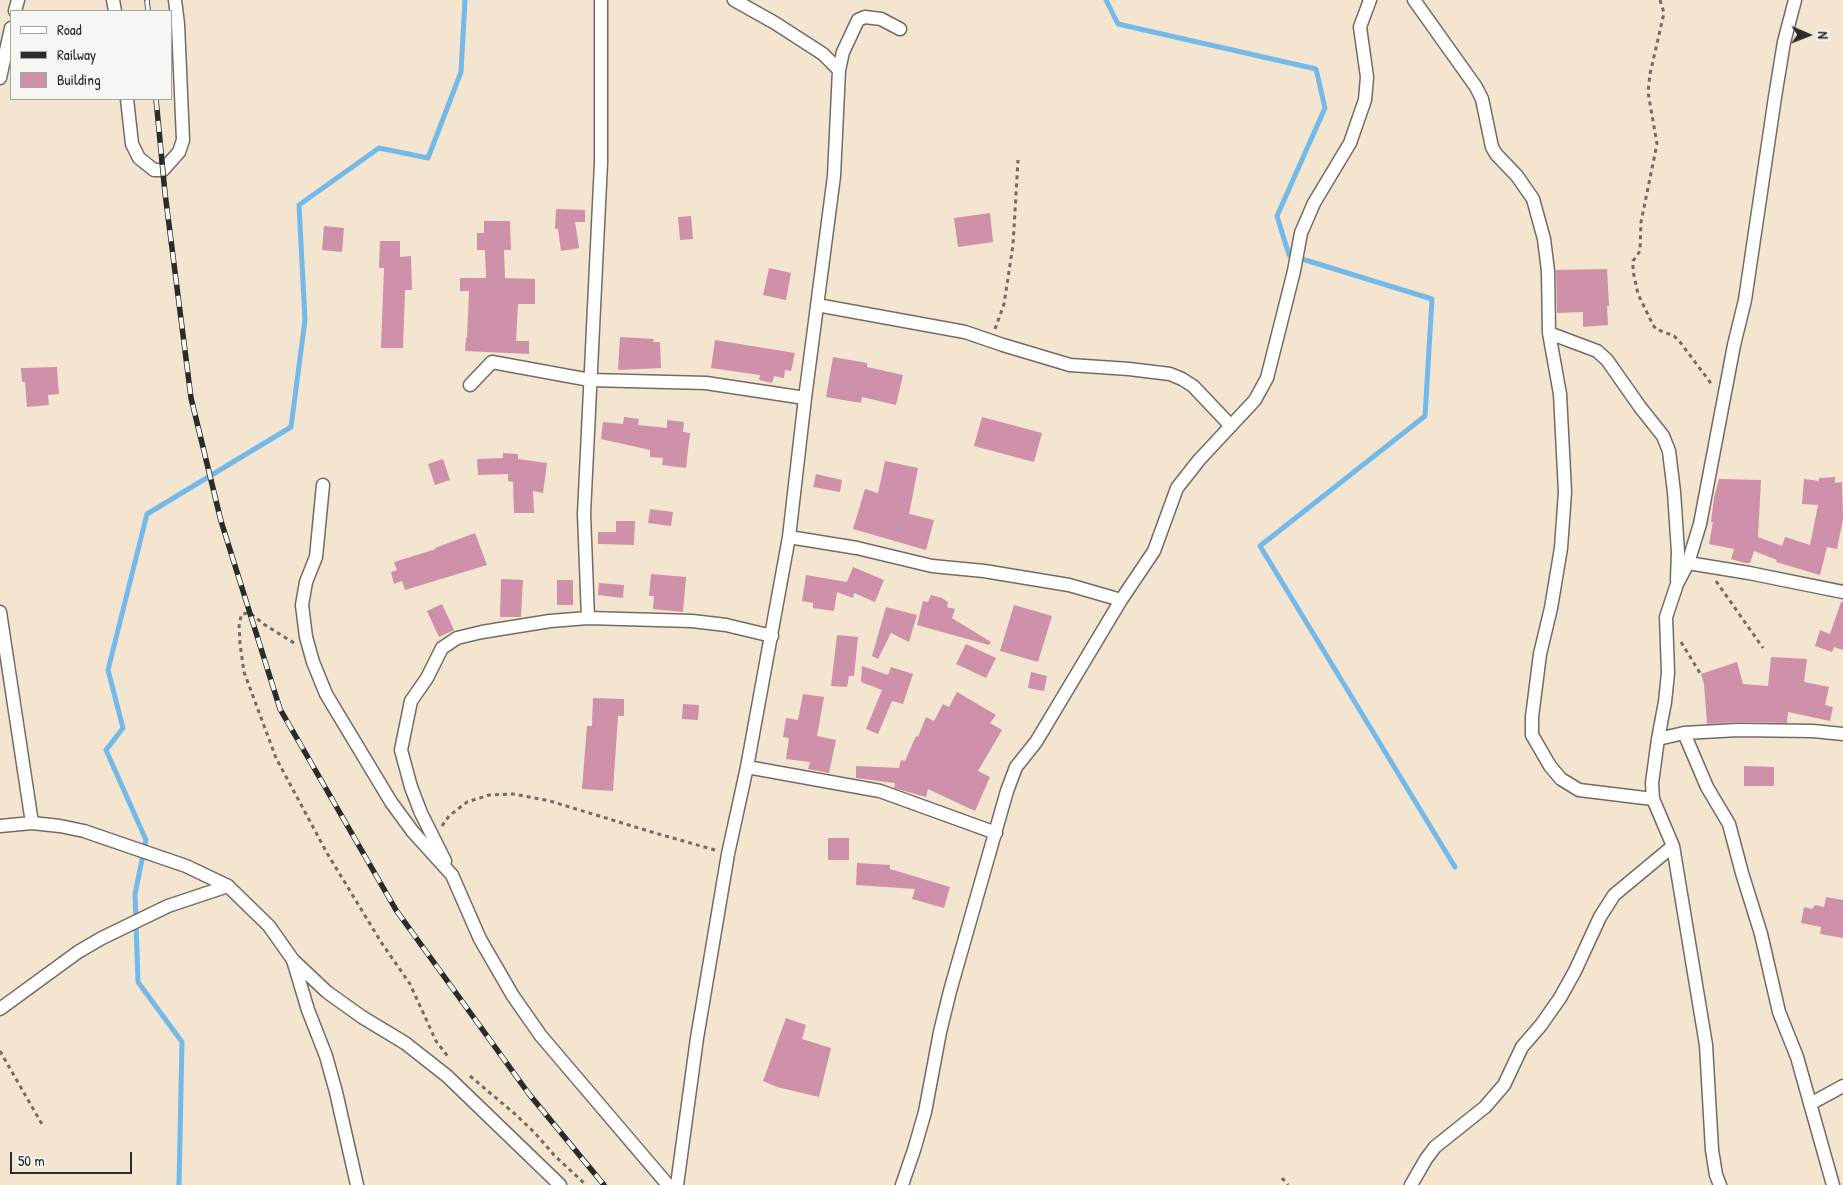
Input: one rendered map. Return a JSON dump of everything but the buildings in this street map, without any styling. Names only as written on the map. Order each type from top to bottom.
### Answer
[{"type":"street","points":[[126,100],[132,144],[139,158],[154,170],[163,170],[179,152],[183,140],[178,24],[175,0]]},
{"type":"street","points":[[588,618],[584,514],[600,172],[601,0]]},
{"type":"street","points":[[734,0],[823,54],[838,70]]},
{"type":"street","points":[[902,1185],[925,1112],[940,1032],[962,944],[1007,791],[1016,767],[1036,742],[1121,600],[1154,551],[1177,488],[1199,460],[1255,400],[1267,378],[1294,271],[1301,233],[1314,203],[1350,143],[1365,100],[1367,77],[1360,27],[1370,0]]},
{"type":"street","points":[[1414,0],[1476,87],[1482,100],[1489,139],[1496,154],[1517,176],[1533,199],[1544,239],[1547,263],[1549,332],[1560,394],[1565,492],[1560,548],[1551,608],[1540,654],[1532,717],[1532,735],[1550,766],[1561,779],[1579,790],[1653,799]]},
{"type":"street","points":[[1720,1185],[1716,1175],[1712,1150],[1706,1045],[1673,846],[1653,799],[1652,783],[1668,672],[1666,618],[1677,584],[1688,563],[1700,524],[1734,345],[1745,300],[1781,60],[1795,0]]},
{"type":"street","points":[[677,1185],[697,1038],[728,854],[747,767],[789,537],[834,176],[838,70],[843,52],[858,20],[865,17],[881,19],[900,29]]},
{"type":"street","points":[[0,78],[10,33]]},
{"type":"street","points":[[817,305],[965,332],[1070,366],[1170,374],[1193,386],[1231,426]]},
{"type":"street","points":[[1549,332],[1597,351],[1607,360],[1663,436],[1669,451],[1674,492],[1678,552],[1677,584]]},
{"type":"street","points":[[470,385],[492,362],[590,380],[706,383],[805,398]]},
{"type":"street","points":[[322,484],[316,557],[306,582],[302,605],[306,637],[313,662],[326,694],[391,802],[413,832],[452,875]]},
{"type":"street","points":[[789,537],[857,548],[932,566],[984,571],[1069,585],[1121,600]]},
{"type":"street","points":[[1688,563],[1749,572],[1843,592]]},
{"type":"street","points":[[0,612],[32,823]]},
{"type":"street","points":[[668,1185],[571,1073],[535,1028],[513,996],[480,939],[452,875],[421,813],[411,787],[401,750],[411,701],[427,678],[442,648],[457,638],[550,621],[588,618],[692,621],[726,624],[772,636]]},
{"type":"street","points":[[1658,739],[1684,733],[1738,730],[1803,730],[1843,734]]},
{"type":"street","points":[[1684,733],[1707,787],[1729,824],[1761,934],[1779,1012],[1797,1058],[1833,1185]]},
{"type":"street","points":[[747,767],[880,791],[996,833]]},
{"type":"street","points":[[0,826],[32,823],[60,826],[112,840],[186,866],[228,886],[269,926],[293,960],[327,992],[362,1017],[405,1043],[447,1076],[560,1185]]},
{"type":"street","points":[[1411,1185],[1435,1147],[1485,1107],[1504,1085],[1522,1047],[1541,1025],[1560,998],[1600,917],[1614,895],[1673,846]]},
{"type":"street","points":[[0,1009],[78,952],[102,938],[168,906],[228,886]]},
{"type":"street","points":[[293,960],[308,1010],[326,1056],[336,1092],[356,1185]]},
{"type":"street","points":[[1810,1104],[1843,1086]]},
{"type":"path","points":[[1660,0],[1664,13],[1650,74],[1648,92],[1656,137],[1656,150],[1641,222],[1640,250],[1633,261],[1633,271],[1638,294],[1652,326],[1680,342],[1724,401]]},
{"type":"path","points":[[991,341],[1004,304],[1016,216],[1018,160]]},
{"type":"path","points":[[1707,566],[1763,648]]},
{"type":"path","points":[[296,644],[265,625],[250,613],[242,614],[239,623],[244,672],[276,758],[327,853],[381,942],[410,984],[436,1041],[453,1063]]},
{"type":"path","points":[[1666,618],[1700,672]]},
{"type":"path","points":[[434,838],[449,816],[467,802],[489,795],[513,794],[550,800],[728,854]]},
{"type":"path","points":[[0,1051],[43,1126]]},
{"type":"path","points":[[462,1074],[479,1082],[516,1114],[536,1132],[554,1156],[586,1185]]},
{"type":"path","points":[[1282,1178],[1288,1185]]},
{"type":"waterway","points":[[179,1185],[182,1042],[138,982],[135,894],[146,840],[106,750],[123,728],[108,670],[147,514],[291,427],[305,320],[299,205],[379,148],[428,158],[461,72],[465,0]]},
{"type":"waterway","points":[[1106,0],[1118,24],[1316,69],[1325,108],[1277,216],[1289,255],[1432,299],[1425,416],[1260,546],[1455,867]]},
{"type":"railway","points":[[147,0],[148,10]]},
{"type":"railway","points":[[156,100],[165,193],[191,398],[221,521],[280,709],[396,910],[529,1094],[604,1185]]}]
